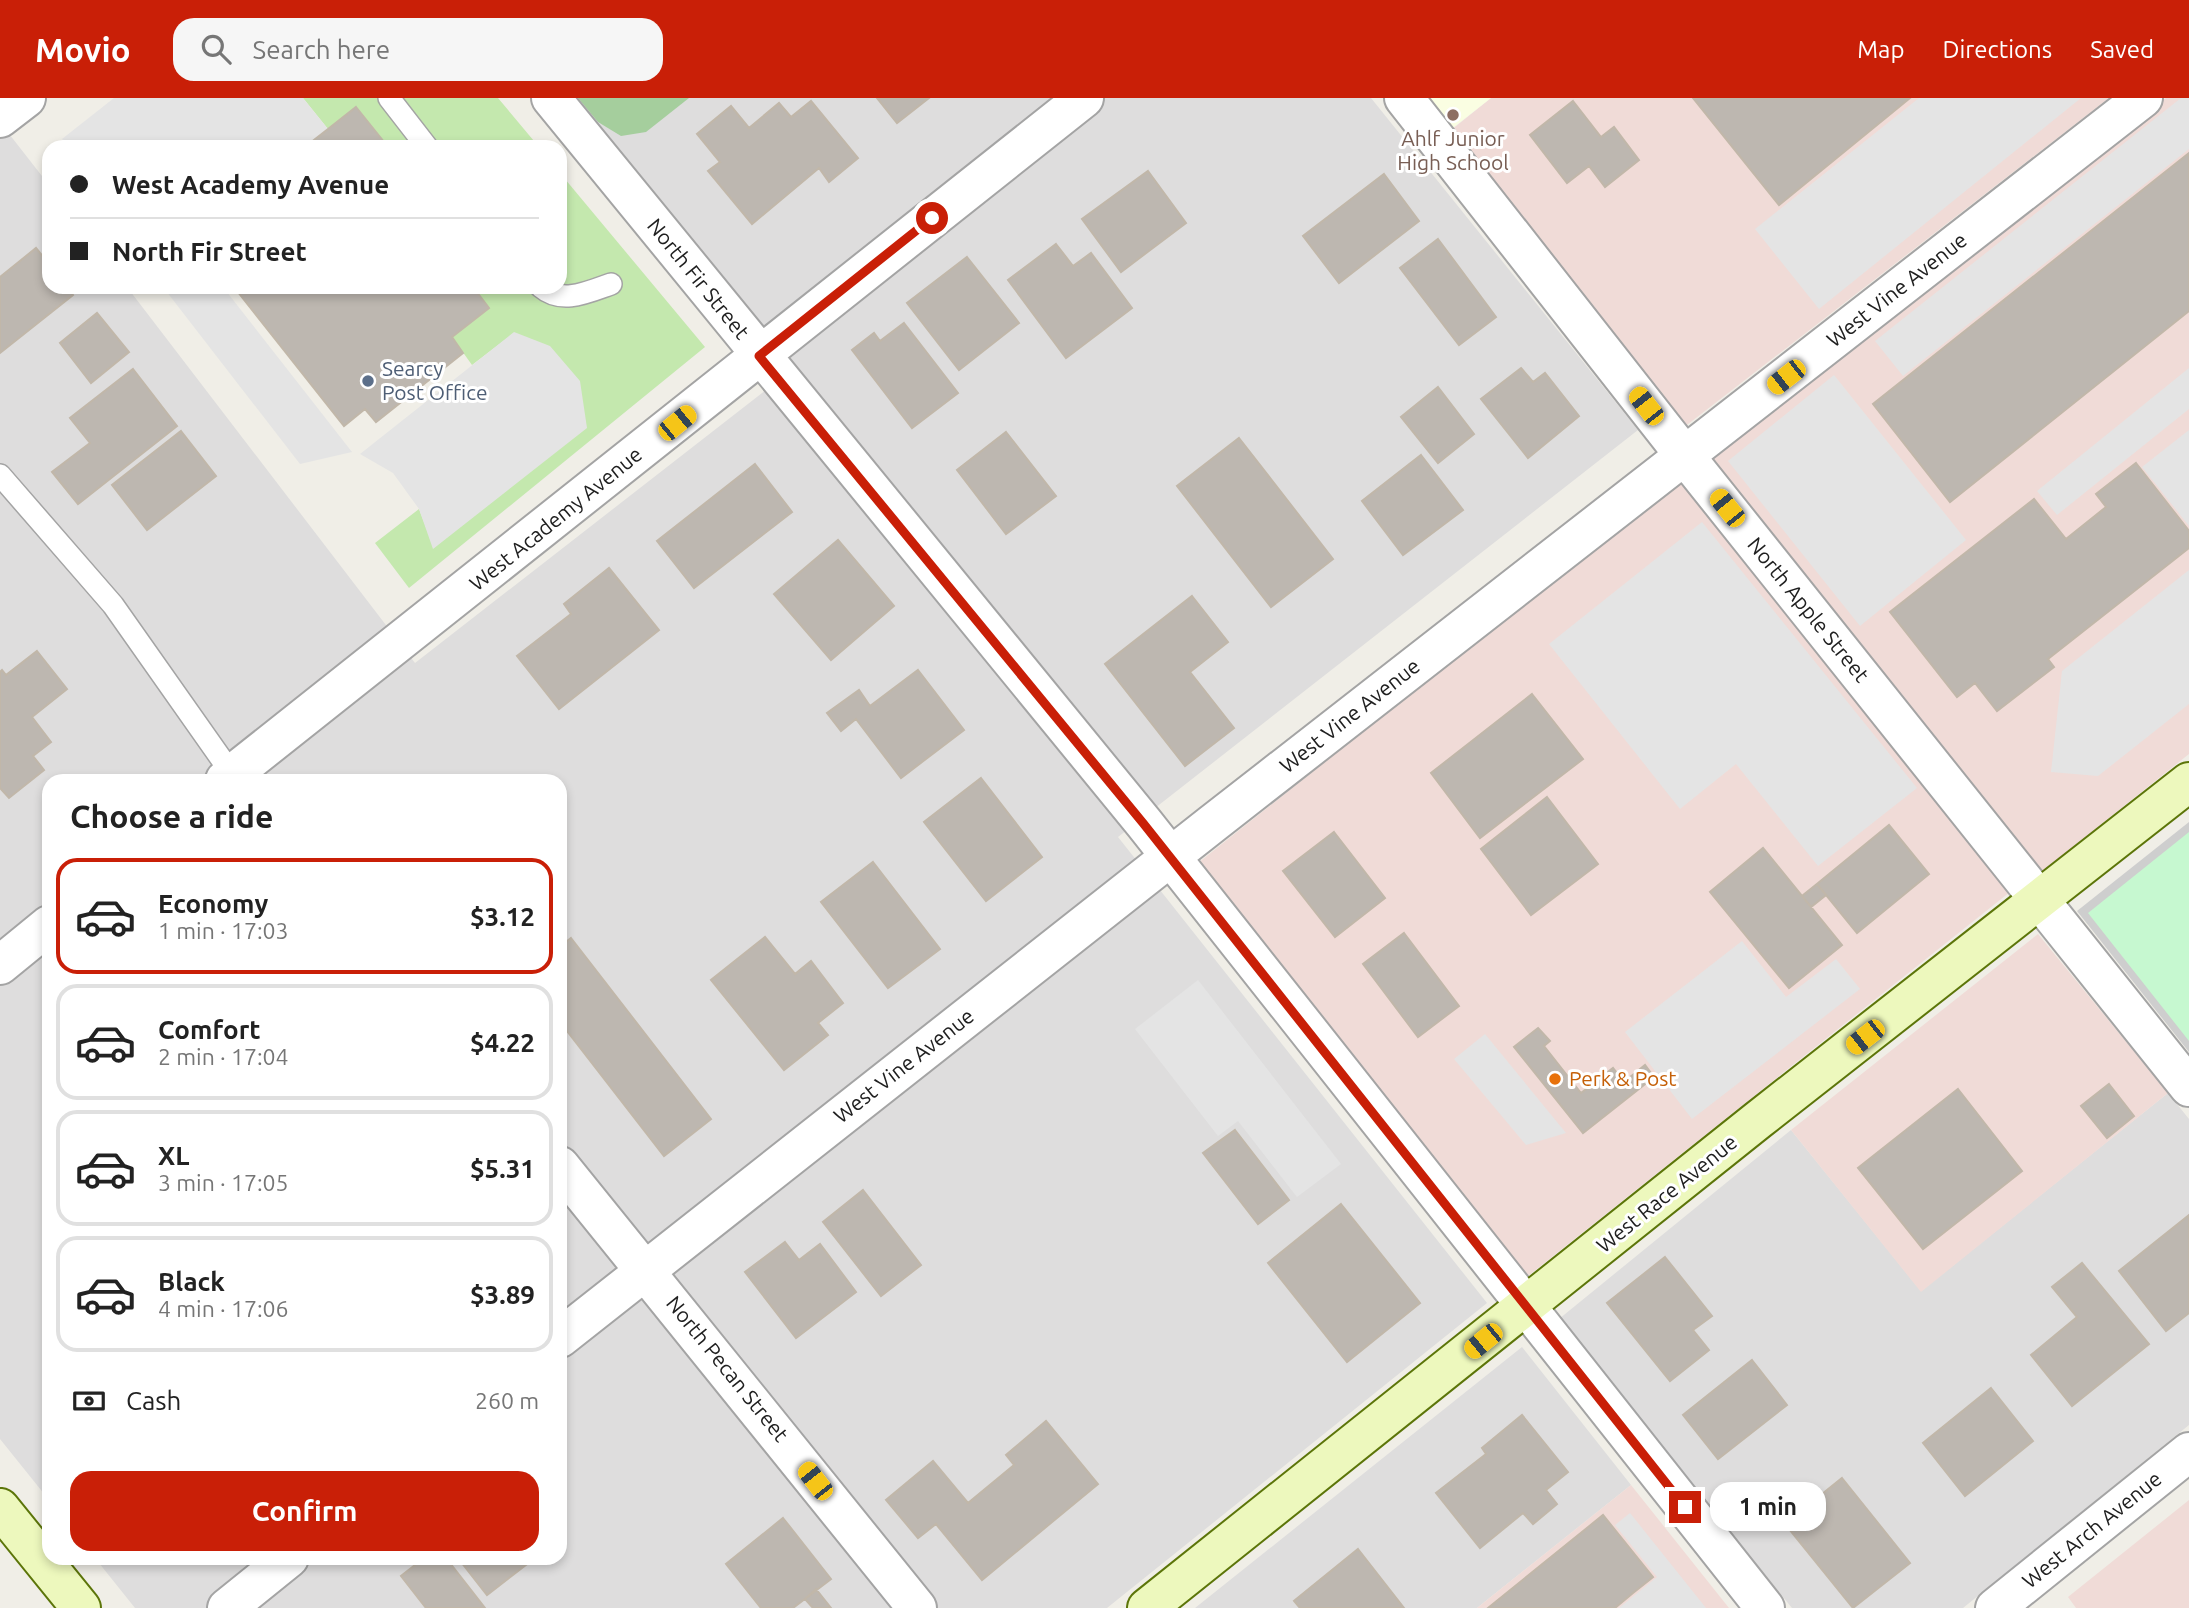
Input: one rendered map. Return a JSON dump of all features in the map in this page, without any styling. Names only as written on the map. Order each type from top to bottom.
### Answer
[{"type":"main road","name":"West Race Avenue","points":[[1147,1608],[2189,782]]},
{"type":"main road","points":[[0,1508],[42,1560]]},
{"type":"main road","points":[[46,1565],[80,1608]]},
{"type":"street","points":[[0,118],[26,98]]},
{"type":"street","name":"North Fir Street","points":[[551,98],[1170,858],[1765,1608]]},
{"type":"street","name":"West Academy Avenue","points":[[236,774],[1084,98]]},
{"type":"street","name":"North Apple Street","points":[[1404,98],[1685,456],[2189,1087]]},
{"type":"street","name":"West Vine Avenue","points":[[567,1332],[2143,98]]},
{"type":"street","points":[[0,965],[42,931]]},
{"type":"street","name":"North Pecan Street","points":[[567,1174],[646,1268],[917,1608]]},
{"type":"street","name":"West Arch Avenue","points":[[1995,1608],[2189,1452]]},
{"type":"street","points":[[227,1608],[280,1565]]},
{"type":"lane","points":[[389,98],[422,140]]},
{"type":"lane","points":[[550,294],[573,297],[611,284]]},
{"type":"lane","points":[[0,475],[113,605],[228,774]]},
{"type":"shaded area","points":[[114,98],[303,98],[328,129],[314,140],[62,139]]},
{"type":"shaded area","points":[[573,98],[1371,98],[1638,430],[1118,837],[1487,1303],[1107,1608],[135,1608],[101,1565],[567,1565],[567,774],[42,774],[42,1491],[0,1439],[0,135],[6,130],[42,176],[42,294],[132,294],[415,663],[793,369]]},
{"type":"shaded area","name":"Ahlf Junior High School","points":[[1423,98],[1491,98],[1449,131]]},
{"type":"shaded area","points":[[1491,98],[2109,98],[1683,428],[1450,131]]},
{"type":"shaded area","points":[[1919,98],[2081,98],[1819,309],[1755,229]]},
{"type":"shaded area","points":[[2166,98],[2189,98],[2189,754],[2040,873],[1711,459]]},
{"type":"shaded area","points":[[2181,98],[2189,98],[2189,149],[1903,376],[1875,341]]},
{"type":"shaded area","points":[[168,294],[228,294],[352,452],[300,464]]},
{"type":"shaded area","points":[[514,332],[550,346],[580,381],[587,428],[433,549],[419,509],[393,473],[360,454]]},
{"type":"shaded area","points":[[2189,368],[2189,409],[2057,515],[2037,491]]},
{"type":"shaded area","points":[[1834,375],[1966,540],[1860,626],[1728,461]]},
{"type":"shaded area","points":[[2189,430],[2189,526],[2142,467]]},
{"type":"shaded area","points":[[1685,475],[2015,888],[1528,1276],[1198,863]]},
{"type":"shaded area","points":[[1702,522],[1917,788],[1818,866],[1736,764],[1680,809],[1549,644]]},
{"type":"shaded area","points":[[2189,570],[2189,704],[2098,776],[2051,772],[2062,671]]},
{"type":"shaded area","points":[[2189,822],[2189,1052],[2077,911]]},
{"type":"shaded area","points":[[2038,934],[2168,1093],[1921,1292],[1791,1130]]},
{"type":"shaded area","points":[[1742,941],[1786,997],[1836,959],[1860,989],[1692,1119],[1625,1032]]},
{"type":"shaded area","points":[[1198,980],[1341,1164],[1297,1197],[1238,1121],[1218,1136],[1135,1029]]},
{"type":"shaded area","points":[[1485,1034],[1566,1133],[1526,1145],[1454,1059]]},
{"type":"shaded area","points":[[2168,1093],[2189,1119],[2189,1425],[1963,1608],[1792,1608],[1559,1319],[1791,1130],[1921,1291]]},
{"type":"shaded area","points":[[1522,1347],[1631,1485],[1477,1608],[1195,1608]]},
{"type":"shaded area","points":[[1631,1485],[1729,1608],[1477,1608]]},
{"type":"shaded area","points":[[2189,1500],[2189,1608],[2076,1608],[2068,1597]]},
{"type":"shaded area","points":[[1630,1513],[1706,1608],[1619,1608],[1657,1577],[1615,1525]]},
{"type":"green space","points":[[303,98],[498,98],[533,140],[365,140],[328,129]]},
{"type":"green space","points":[[578,98],[689,98],[646,132],[621,136],[598,122]]},
{"type":"green space","points":[[567,181],[705,347],[409,588],[375,543],[419,509],[434,548],[514,333],[472,365],[452,337],[489,308],[478,294],[567,294]]},
{"type":"green space","points":[[2189,832],[2189,1041],[2088,913]]},
{"type":"building","points":[[877,98],[929,98],[897,123]]},
{"type":"building","points":[[1693,98],[1910,98],[1779,205]]},
{"type":"building","points":[[811,101],[858,158],[829,182],[819,168],[752,224],[708,171],[720,162],[697,134],[731,106],[749,128],[779,103],[791,117]]},
{"type":"building","points":[[1573,101],[1601,137],[1614,127],[1639,160],[1605,187],[1589,166],[1567,183],[1530,135]]},
{"type":"building","points":[[356,107],[382,140],[314,140]]},
{"type":"building","points":[[2189,153],[2189,311],[1950,502],[1873,404]]},
{"type":"building","points":[[1148,171],[1186,223],[1121,272],[1082,219]]},
{"type":"building","points":[[1384,174],[1419,221],[1339,283],[1303,236]]},
{"type":"building","points":[[1438,239],[1496,317],[1459,345],[1400,268]]},
{"type":"building","points":[[1056,244],[1073,266],[1091,253],[1132,308],[1066,358],[1008,280]]},
{"type":"building","points":[[36,248],[42,255],[42,294],[73,295],[0,353],[0,277]]},
{"type":"building","points":[[967,257],[1019,323],[959,370],[907,303]]},
{"type":"building","name":"Searcy Post Office","points":[[240,294],[478,294],[489,308],[452,337],[463,353],[376,422],[365,409],[344,426]]},
{"type":"building","points":[[97,313],[129,352],[91,383],[60,343]]},
{"type":"building","points":[[904,323],[958,393],[912,428],[852,350],[874,333],[880,341]]},
{"type":"building","points":[[1521,368],[1533,382],[1545,373],[1579,416],[1528,458],[1481,399]]},
{"type":"building","points":[[133,369],[177,426],[78,504],[52,472],[90,443],[70,418]]},
{"type":"building","points":[[1438,387],[1474,434],[1438,463],[1401,417]]},
{"type":"building","points":[[181,431],[216,476],[147,530],[112,485]]},
{"type":"building","points":[[1006,432],[1056,496],[1006,534],[957,470]]},
{"type":"building","points":[[1239,438],[1333,559],[1271,607],[1177,486]]},
{"type":"building","points":[[1421,455],[1463,510],[1403,555],[1362,501]]},
{"type":"building","points":[[2136,463],[2189,531],[2189,548],[2048,659],[2054,667],[1997,711],[1975,683],[1957,697],[1890,612],[2034,499],[2066,539],[2106,507],[2096,494]]},
{"type":"building","points":[[755,464],[792,512],[694,588],[657,541]]},
{"type":"building","points":[[838,540],[894,606],[831,660],[774,594]]},
{"type":"building","points":[[609,568],[659,630],[559,709],[517,656],[571,614],[564,604]]},
{"type":"building","points":[[1192,596],[1228,642],[1190,672],[1234,728],[1185,766],[1105,664]]},
{"type":"building","points":[[37,651],[67,689],[32,717],[51,742],[33,756],[44,770],[9,798],[0,788],[0,672],[2,670],[6,675]]},
{"type":"building","points":[[918,670],[964,730],[901,778],[856,719],[841,731],[827,713],[859,690],[870,706]]},
{"type":"building","points":[[1532,694],[1583,759],[1480,838],[1431,773]]},
{"type":"building","points":[[981,778],[1042,857],[986,901],[924,822]]},
{"type":"building","points":[[1547,797],[1598,864],[1531,915],[1481,849]]},
{"type":"building","points":[[1889,825],[1929,874],[1857,933],[1817,884]]},
{"type":"building","points":[[1334,832],[1385,898],[1335,937],[1283,871]]},
{"type":"building","points":[[1763,848],[1842,945],[1789,988],[1710,892]]},
{"type":"building","points":[[873,862],[940,949],[888,988],[821,902]]},
{"type":"building","points":[[1817,884],[1826,895],[1811,907],[1802,896]]},
{"type":"building","points":[[1404,933],[1459,1006],[1418,1037],[1363,964]]},
{"type":"building","points":[[765,937],[795,974],[811,961],[843,1003],[818,1023],[828,1035],[784,1070],[711,980]]},
{"type":"building","points":[[571,938],[711,1119],[664,1156],[567,1031],[567,941]]},
{"type":"building","name":"Perk & Post","points":[[1538,1028],[1550,1041],[1544,1046],[1581,1093],[1613,1068],[1624,1082],[1645,1065],[1654,1077],[1583,1133],[1514,1047]]},
{"type":"building","points":[[2109,1084],[2134,1116],[2107,1138],[2081,1106]]},
{"type":"building","points":[[1958,1089],[2022,1171],[1923,1249],[1858,1168]]},
{"type":"building","points":[[1235,1130],[1289,1200],[1258,1224],[1203,1153]]},
{"type":"building","points":[[863,1190],[921,1265],[881,1296],[823,1222]]},
{"type":"building","points":[[1341,1204],[1420,1303],[1347,1362],[1268,1263]]},
{"type":"building","points":[[2189,1215],[2189,1313],[2166,1331],[2119,1271]]},
{"type":"building","points":[[785,1242],[799,1260],[820,1244],[856,1292],[796,1338],[745,1272]]},
{"type":"building","points":[[1665,1257],[1712,1316],[1693,1330],[1709,1350],[1670,1381],[1607,1303]]},
{"type":"building","points":[[2082,1263],[2149,1344],[2072,1406],[2031,1355],[2077,1317],[2052,1287]]},
{"type":"building","points":[[1752,1360],[1787,1405],[1718,1459],[1683,1415]]},
{"type":"building","points":[[1991,1388],[2033,1441],[1965,1496],[1923,1443]]},
{"type":"building","points":[[1522,1415],[1568,1472],[1546,1490],[1557,1504],[1533,1524],[1523,1513],[1480,1548],[1436,1493],[1486,1454],[1482,1448]]},
{"type":"building","points":[[1046,1421],[1098,1484],[982,1580],[936,1524],[918,1538],[886,1500],[933,1461],[968,1503],[1014,1465],[1006,1455]]},
{"type":"building","points":[[1842,1478],[1910,1563],[1853,1608],[1785,1524]]},
{"type":"building","points":[[1603,1515],[1653,1577],[1615,1608],[1488,1608]]},
{"type":"building","points":[[783,1518],[831,1579],[793,1608],[761,1608],[726,1564]]},
{"type":"building","points":[[1358,1549],[1404,1608],[1300,1608],[1294,1601]]},
{"type":"building","points":[[415,1565],[451,1565],[485,1608],[426,1608],[401,1576]]},
{"type":"building","points":[[463,1565],[526,1565],[487,1595]]},
{"type":"building","points":[[816,1589],[831,1608],[813,1608],[805,1599]]},
{"type":"place","name":"Ahlf Junior High School","points":[[1453,115]]},
{"type":"place","name":"Searcy Post Office","points":[[368,381]]},
{"type":"place","name":"Perk & Post","points":[[1555,1079]]},
{"type":"route","points":[[932,218],[759,356],[1143,823],[1501,1279],[1685,1507]]}]
